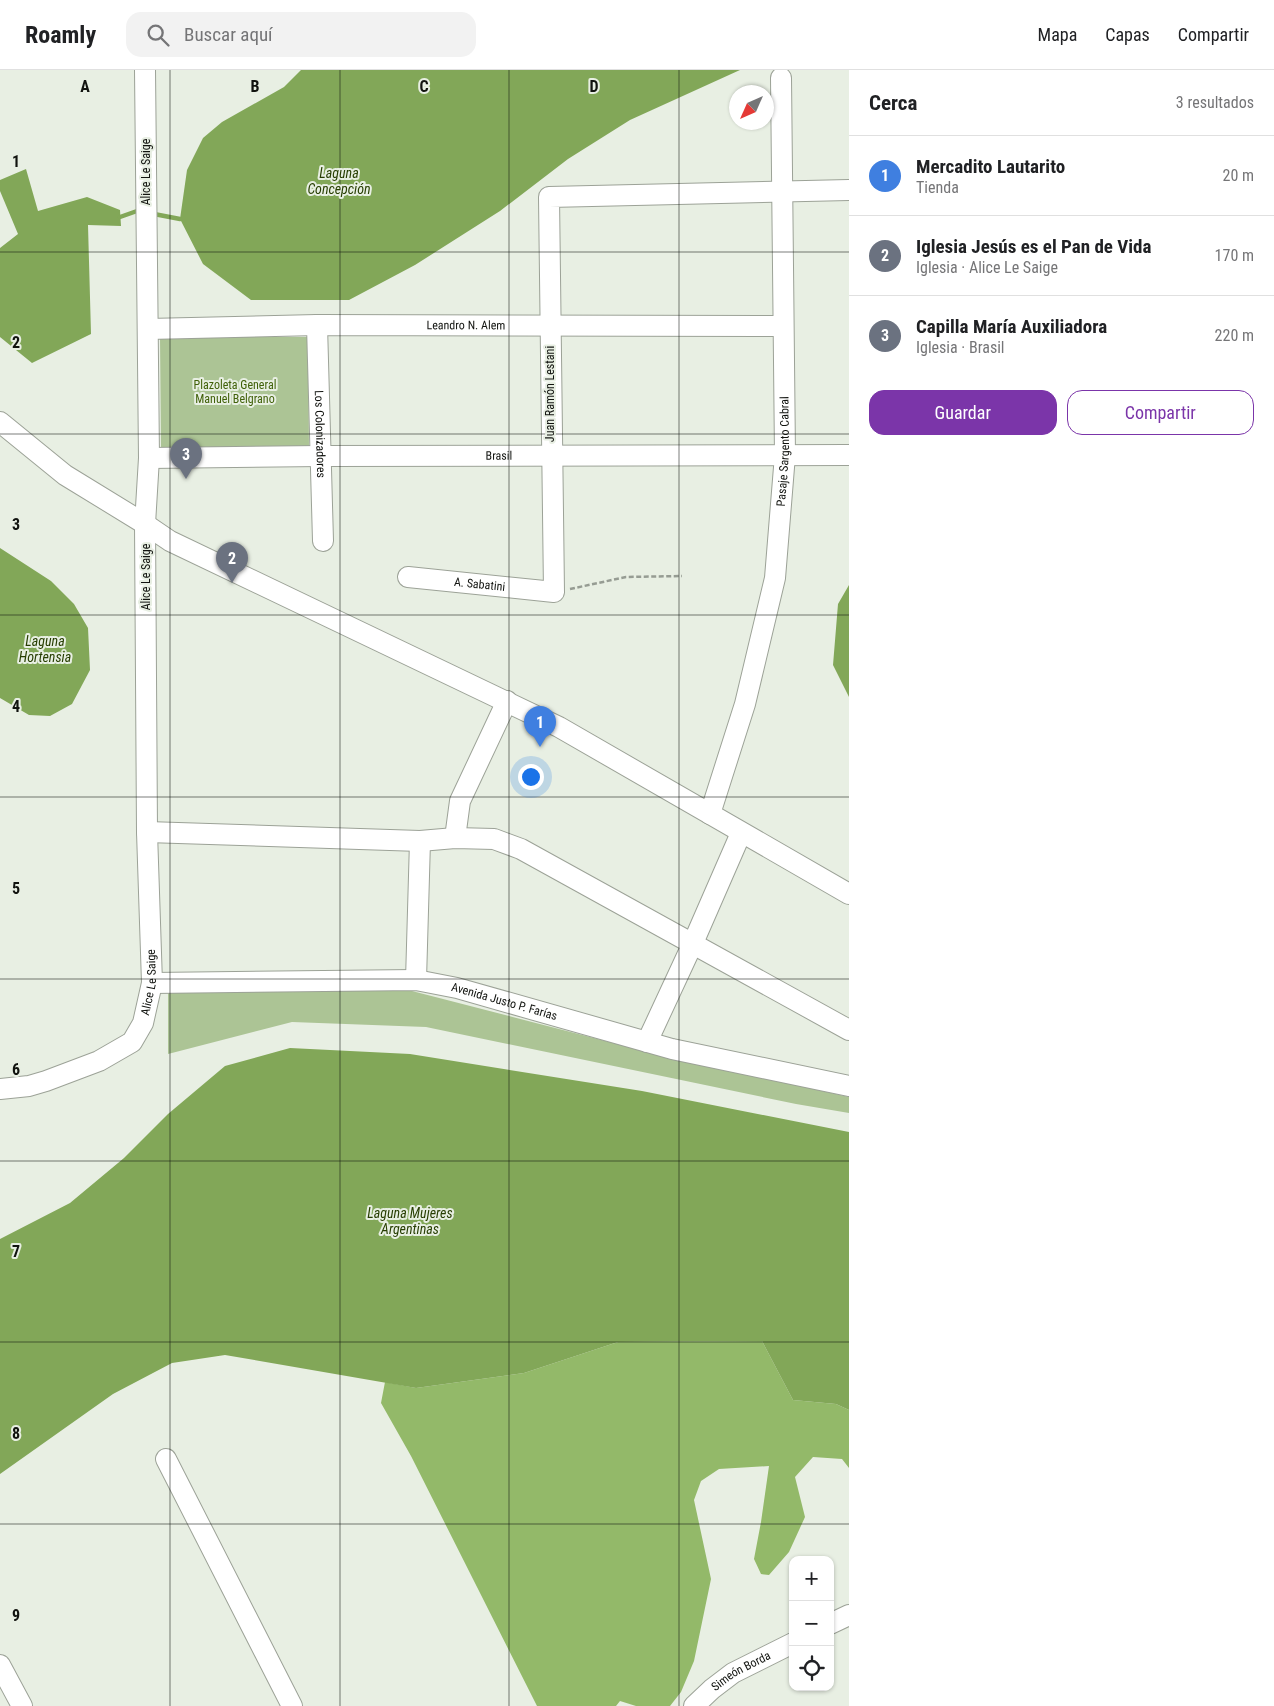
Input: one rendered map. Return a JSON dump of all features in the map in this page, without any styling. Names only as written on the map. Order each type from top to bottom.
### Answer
[{"type":"street","name":"Alice Le Saige","points":[[0,1089],[28,1086],[46,1081],[99,1061],[132,1042],[143,1023],[152,983],[147,832],[145,524],[149,458],[146,70]]},
{"type":"street","name":"Pasaje Sargento Cabral","points":[[710,814],[745,704],[775,578],[785,455],[781,78]]},
{"type":"street","points":[[783,192],[849,190]]},
{"type":"street","name":"Juan Ramón Lestani","points":[[554,592],[549,197],[783,192]]},
{"type":"street","name":"Leandro N. Alem","points":[[148,329],[317,325],[783,326]]},
{"type":"street","name":"Los Colonizadores","points":[[317,325],[323,541]]},
{"type":"street","points":[[0,422],[65,475],[170,541],[558,727],[849,894]]},
{"type":"street","name":"Brasil","points":[[149,458],[849,455]]},
{"type":"street","name":"A. Sabatini","points":[[408,578],[554,592]]},
{"type":"street","points":[[455,838],[460,801],[507,701]]},
{"type":"street","points":[[147,832],[420,841],[455,838],[494,839],[521,849],[849,1030]]},
{"type":"street","points":[[647,1042],[693,944],[741,832]]},
{"type":"street","points":[[416,980],[420,841]]},
{"type":"street","name":"Avenida Justo P. Farías","points":[[152,983],[416,980],[457,988],[647,1042],[849,1086]]},
{"type":"street","points":[[166,1459],[292,1706]]},
{"type":"street","points":[[834,1622],[849,1615]]},
{"type":"street","name":"Simeón Borda","points":[[694,1706],[733,1673],[789,1645]]},
{"type":"street","points":[[0,1665],[22,1706]]},
{"type":"path","points":[[554,592],[626,577],[682,576]]},
{"type":"green space","name":"Plazoleta General Manuel Belgrano","points":[[160,337],[308,337],[309,447],[161,447]]},
{"type":"green space","points":[[168,989],[412,991],[621,1045],[849,1097],[849,1113],[796,1104],[426,1027],[292,1022],[168,1054]]},
{"type":"shaded area","points":[[762,1341],[793,1400],[836,1404],[849,1410],[849,1468],[842,1459],[813,1457],[795,1477],[805,1517],[789,1552],[769,1575],[761,1574],[754,1559],[769,1466],[719,1469],[701,1481],[694,1500],[711,1579],[694,1661],[681,1692],[670,1706],[636,1706],[620,1701],[616,1706],[537,1706],[411,1456],[381,1403],[385,1382],[416,1388],[524,1373],[618,1342]]},
{"type":"water","name":"Laguna Concepción","points":[[301,70],[740,70],[630,120],[568,159],[500,211],[415,265],[349,300],[251,300],[203,264],[180,219],[187,170],[203,138],[222,122],[284,87]]},
{"type":"water","points":[[26,169],[38,211],[87,197],[120,210],[121,226],[88,225],[91,334],[32,363],[0,337],[0,248],[18,234],[0,191],[0,180]]},
{"type":"water","name":"Laguna Hortensia","points":[[0,548],[51,581],[74,604],[88,628],[90,670],[72,704],[50,716],[29,715],[0,698]]},
{"type":"water","points":[[849,585],[849,697],[833,665],[838,604]]},
{"type":"water","name":"Laguna Mujeres Argentinas","points":[[290,1048],[410,1054],[642,1091],[849,1132],[849,1410],[836,1404],[793,1400],[762,1341],[618,1342],[524,1373],[416,1388],[225,1355],[172,1363],[113,1394],[0,1474],[0,1239],[70,1203],[124,1158],[168,1114],[225,1066]]},
{"type":"waterway","points":[[120,217],[137,211]]},
{"type":"waterway","points":[[154,214],[180,219]]},
{"type":"place","name":"Capilla María Auxiliadora","points":[[186,479]]},
{"type":"place","name":"Iglesia Jesús es el Pan de Vida","points":[[232,583]]},
{"type":"place","name":"Mercadito Lautarito","points":[[540,747]]}]
